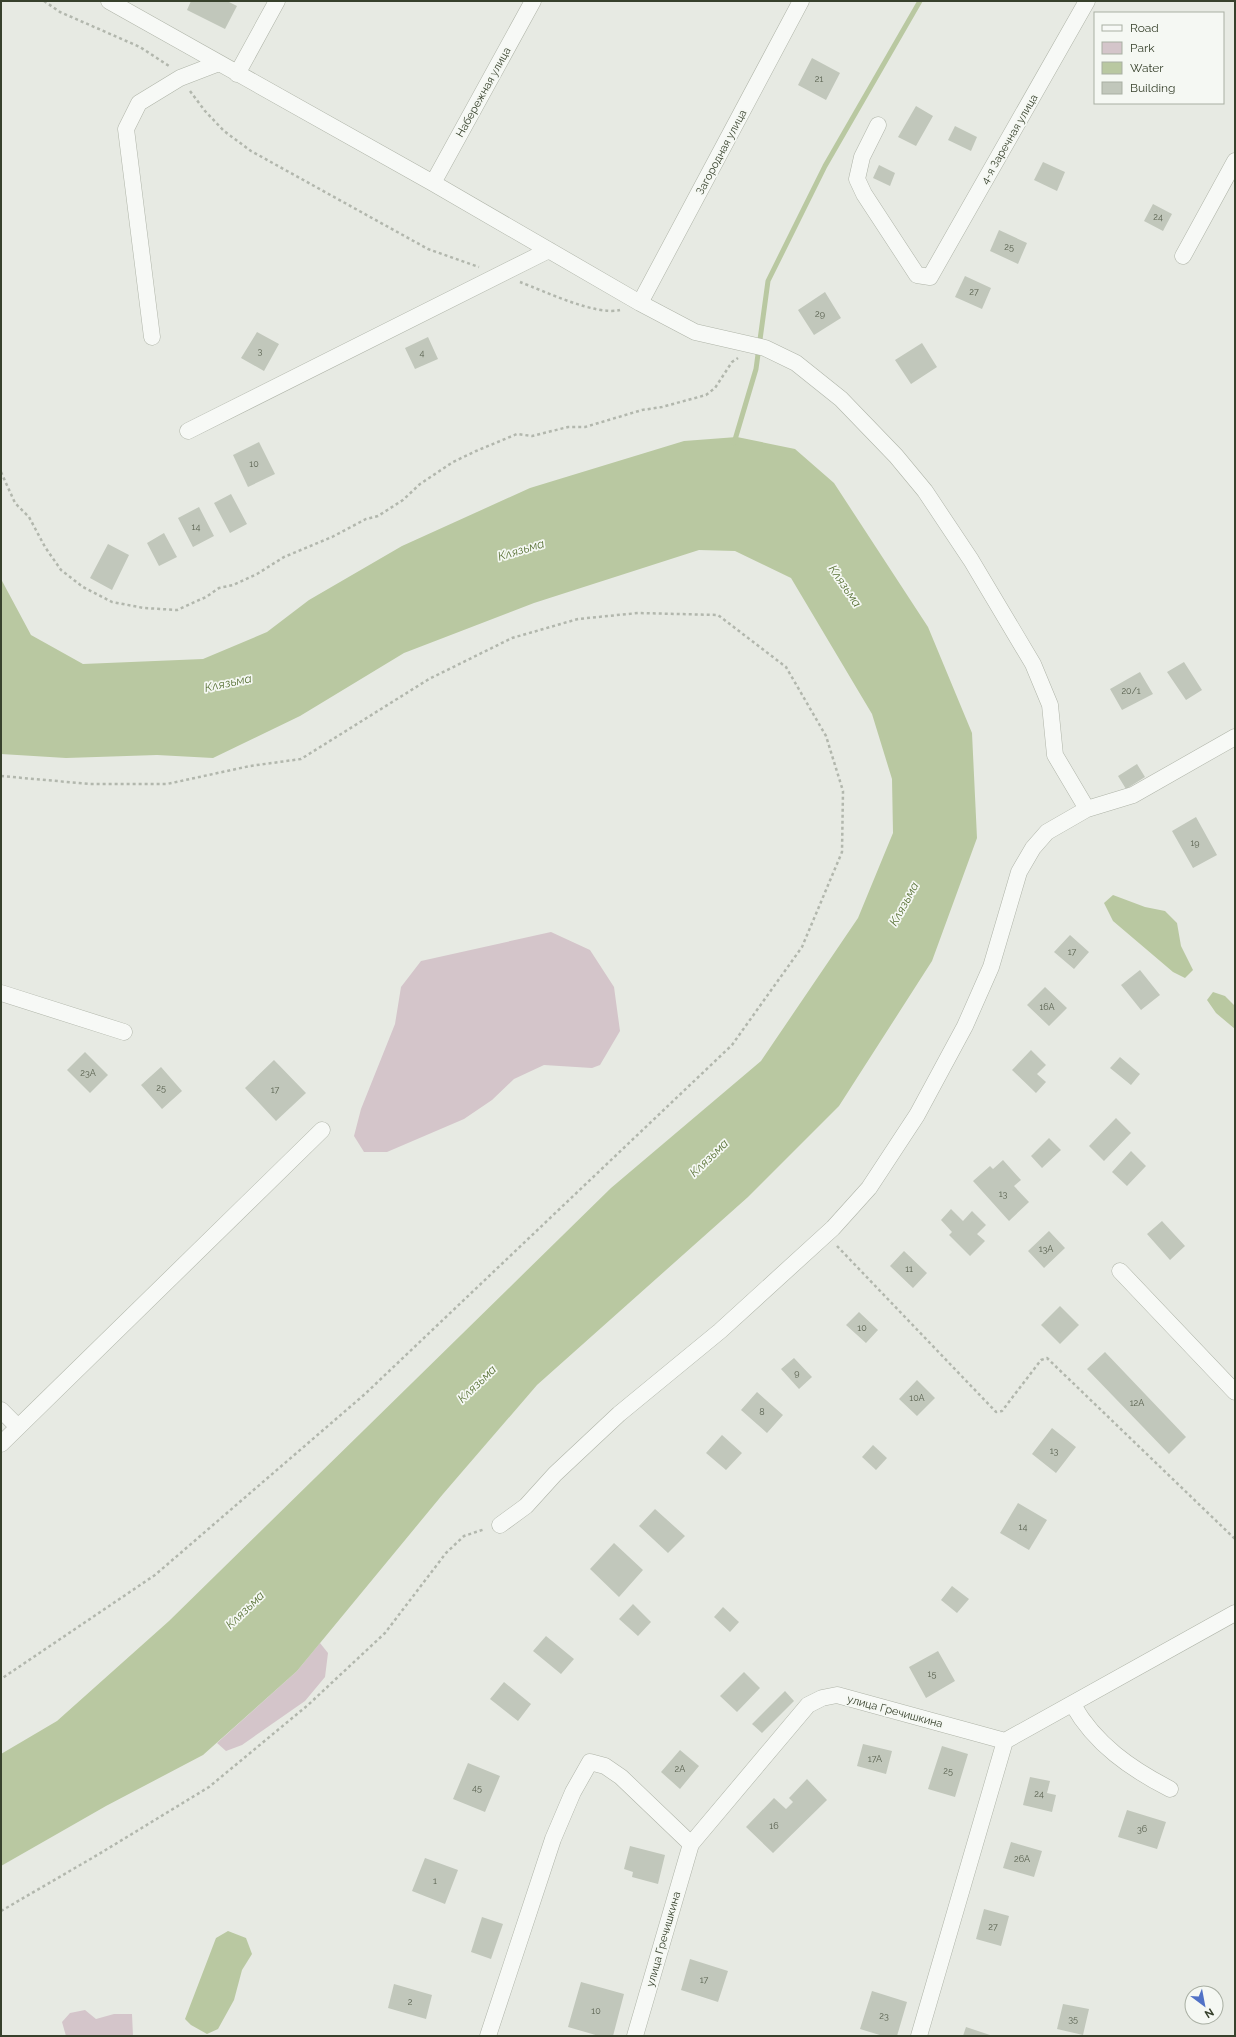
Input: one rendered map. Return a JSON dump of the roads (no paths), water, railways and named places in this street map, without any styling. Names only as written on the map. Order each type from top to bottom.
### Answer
[{"type":"street","points":[[110,1],[237,74],[433,183],[640,303],[695,332],[760,346],[796,363],[841,398],[896,456],[925,491],[971,560],[1033,664],[1050,705],[1055,755],[1087,810]]},
{"type":"street","points":[[237,74],[277,1]]},
{"type":"street","name":"Набережная улица","points":[[433,183],[533,1]]},
{"type":"street","name":"Загородная улица","points":[[640,303],[801,1]]},
{"type":"street","name":"4-я Заречная улица","points":[[878,125],[862,157],[857,179],[864,194],[917,275],[930,277],[1087,1]]},
{"type":"street","points":[[152,337],[126,129],[139,103],[180,78],[219,63]]},
{"type":"street","points":[[1183,256],[1235,161]]},
{"type":"street","points":[[188,431],[549,250]]},
{"type":"street","points":[[500,1525],[526,1506],[555,1474],[619,1414],[720,1331],[826,1234],[869,1188],[917,1115],[942,1072],[965,1026],[991,967],[1019,872],[1033,848],[1047,832],[1087,810],[1133,795],[1235,737]]},
{"type":"street","points":[[1,993],[124,1032]]},
{"type":"street","points":[[1,1444],[322,1130]]},
{"type":"street","points":[[1120,1271],[1235,1392]]},
{"type":"street","points":[[1,1410],[18,1427]]},
{"type":"street","points":[[919,2036],[1005,1741],[1073,1705],[1235,1613]]},
{"type":"street","name":"улица Гречишкина","points":[[635,2036],[691,1844],[808,1705],[822,1698],[837,1694],[1005,1741]]},
{"type":"street","points":[[1073,1705],[1081,1719],[1114,1754],[1132,1768],[1170,1789]]},
{"type":"street","points":[[488,2036],[553,1839],[573,1792],[590,1762],[605,1766],[621,1777],[691,1844]]},
{"type":"water","name":"Клязьма","points":[[737,437],[795,449],[834,483],[928,627],[972,733],[977,838],[932,961],[839,1106],[748,1197],[537,1385],[443,1494],[297,1671],[203,1755],[106,1806],[1,1866],[1,1754],[57,1721],[169,1621],[611,1188],[761,1061],[858,918],[893,833],[892,779],[872,714],[791,578],[735,551],[699,550],[534,603],[404,653],[300,716],[213,758],[157,755],[66,758],[1,754],[1,579],[31,635],[83,664],[203,659],[267,632],[309,600],[402,546],[530,488],[684,441]]},
{"type":"water","points":[[1113,895],[1145,907],[1165,911],[1177,923],[1181,946],[1193,970],[1185,978],[1173,972],[1113,921],[1104,903]]},
{"type":"water","points":[[1213,992],[1225,996],[1235,1006],[1235,1029],[1216,1013],[1207,1000]]},
{"type":"water","points":[[228,1931],[246,1938],[252,1954],[242,1970],[234,2000],[218,2029],[207,2034],[191,2025],[185,2019],[216,1938]]},
{"type":"waterway","points":[[734,443],[756,369],[768,281],[825,166],[920,1]]}]
